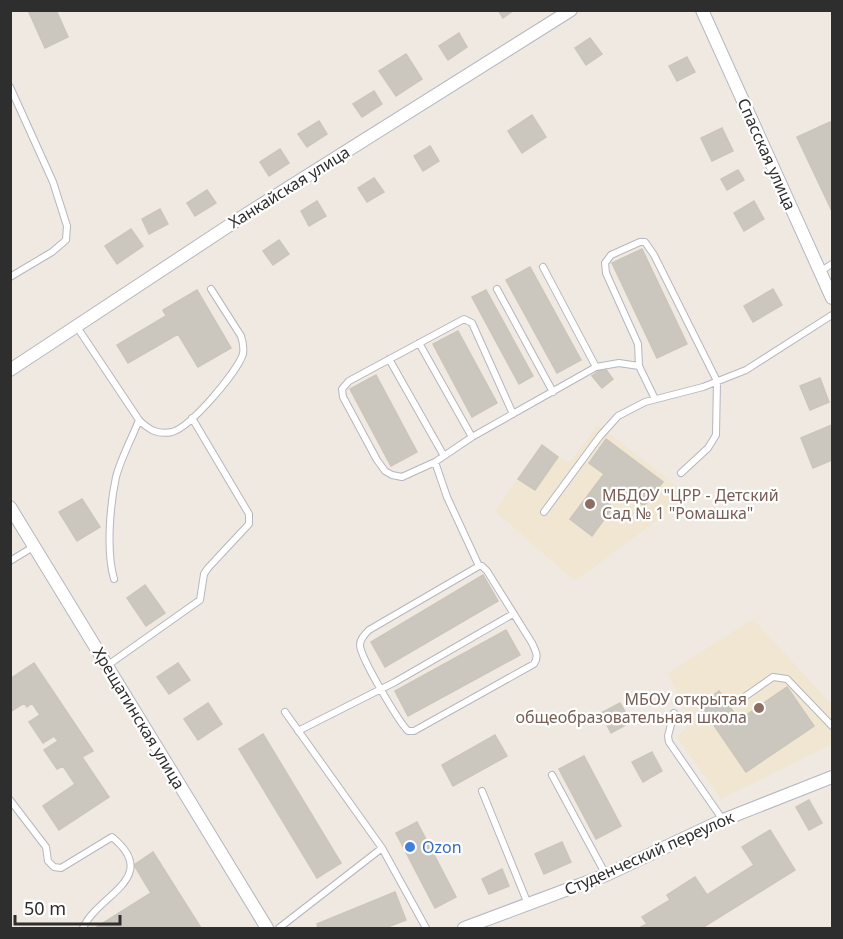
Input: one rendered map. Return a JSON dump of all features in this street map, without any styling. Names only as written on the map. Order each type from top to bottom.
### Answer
[{"type":"street","name":"Ханкайская улица","points":[[10,370],[245,215],[571,10]]},
{"type":"street","name":"Спасская улица","points":[[702,10],[832,298]]},
{"type":"street","name":"Хрещатинская улица","points":[[12,511],[267,928]]},
{"type":"street","name":"Студенческий переулок","points":[[464,928],[606,875],[723,820],[832,777]]},
{"type":"lane","points":[[10,87],[53,182],[67,226],[66,240],[52,252],[10,277]]},
{"type":"lane","points":[[655,399],[639,366],[638,344],[606,273],[605,263],[611,255],[640,242],[645,242],[654,255],[717,381],[716,435],[708,448],[681,473]]},
{"type":"lane","points":[[820,271],[832,264]]},
{"type":"lane","points":[[543,267],[596,367]]},
{"type":"lane","points":[[77,327],[139,420],[152,431],[161,433],[174,431],[213,398],[243,355],[241,336],[211,289]]},
{"type":"lane","points":[[497,289],[553,392]]},
{"type":"lane","points":[[544,512],[618,416],[645,402],[703,387],[746,370],[832,315]]},
{"type":"lane","points":[[513,414],[469,321],[459,321],[349,381],[342,389],[343,397],[377,460],[385,471],[393,476],[402,477],[435,462],[472,437],[553,392],[596,367],[619,363],[639,366]]},
{"type":"lane","points":[[419,343],[472,437]]},
{"type":"lane","points":[[389,360],[444,456]]},
{"type":"lane","points":[[108,665],[200,600],[204,574],[249,524],[249,514],[192,418]]},
{"type":"lane","points":[[114,579],[110,565],[110,532],[117,476],[139,420]]},
{"type":"lane","points":[[435,462],[447,497],[479,566],[487,571],[538,656],[534,664],[414,731],[408,731],[362,655],[360,644],[363,636],[369,630],[479,566]]},
{"type":"lane","points":[[10,561],[33,547]]},
{"type":"lane","points":[[298,731],[381,688],[513,614]]},
{"type":"lane","points":[[743,698],[773,677],[787,679],[832,726]]},
{"type":"lane","points":[[285,712],[382,848],[426,928]]},
{"type":"lane","points":[[674,713],[668,736],[669,742],[723,820]]},
{"type":"lane","points":[[552,775],[606,875]]},
{"type":"lane","points":[[482,791],[528,904]]},
{"type":"lane","points":[[10,800],[46,847],[48,861],[54,867],[61,868],[112,837],[123,847],[129,857],[130,868],[123,885],[87,919],[83,928]]},
{"type":"lane","points":[[279,928],[382,848]]},
{"type":"shaded area","name":"МБДОУ \"ЦРР - Детский Сад № 1 \"Ромашка\"","points":[[598,425],[690,496],[575,581],[495,511],[542,445],[558,457],[570,462]]},
{"type":"shaded area","name":"МБОУ открытая общеобразовательная школа","points":[[753,619],[832,705],[832,744],[721,799],[677,737],[685,729],[686,712],[668,673]]},
{"type":"building","points":[[28,10],[56,10],[68,37],[45,48]]},
{"type":"building","points":[[498,10],[514,10],[503,18]]},
{"type":"building","points":[[459,33],[467,47],[448,60],[439,46]]},
{"type":"building","points":[[590,38],[602,54],[586,65],[575,48]]},
{"type":"building","points":[[406,54],[422,79],[396,96],[379,71]]},
{"type":"building","points":[[687,57],[695,72],[677,81],[669,66]]},
{"type":"building","points":[[374,91],[382,104],[362,117],[353,104]]},
{"type":"building","points":[[532,115],[546,137],[522,153],[508,131]]},
{"type":"building","points":[[319,121],[327,134],[307,147],[298,134]]},
{"type":"building","points":[[830,122],[832,126],[831,209],[797,137]]},
{"type":"building","points":[[722,128],[733,151],[712,161],[701,138]]},
{"type":"building","points":[[430,146],[439,161],[423,171],[414,156]]},
{"type":"building","points":[[280,149],[289,163],[269,176],[260,162]]},
{"type":"building","points":[[738,170],[744,180],[727,190],[721,179]]},
{"type":"building","points":[[374,178],[384,192],[367,202],[358,188]]},
{"type":"building","points":[[207,190],[216,203],[195,216],[187,203]]},
{"type":"building","points":[[317,201],[326,216],[309,226],[301,211]]},
{"type":"building","points":[[754,201],[764,219],[744,231],[734,213]]},
{"type":"building","points":[[160,209],[168,224],[149,234],[142,219]]},
{"type":"building","points":[[131,229],[143,246],[117,264],[105,246]]},
{"type":"building","points":[[279,240],[289,254],[273,265],[263,251]]},
{"type":"building","points":[[642,249],[687,344],[657,358],[612,263]]},
{"type":"building","points":[[530,267],[581,360],[557,373],[506,280]]},
{"type":"building","points":[[773,289],[782,305],[753,322],[744,306]]},
{"type":"building","points":[[197,290],[231,348],[198,367],[178,334],[128,363],[117,345],[166,316],[163,310]]},
{"type":"building","points":[[486,290],[533,376],[519,384],[472,297]]},
{"type":"building","points":[[458,331],[497,403],[472,417],[433,344]]},
{"type":"building","points":[[604,367],[613,379],[602,388],[592,376]]},
{"type":"building","points":[[376,375],[417,452],[391,466],[350,389]]},
{"type":"building","points":[[820,378],[829,402],[810,410],[800,386]]},
{"type":"building","points":[[832,425],[832,460],[813,468],[801,438]]},
{"type":"building","points":[[606,439],[663,482],[644,506],[620,488],[608,504],[613,507],[592,536],[570,519],[604,474],[589,463]]},
{"type":"building","points":[[542,445],[558,457],[535,490],[518,479]]},
{"type":"building","points":[[82,499],[100,527],[77,541],[59,512]]},
{"type":"building","points":[[483,575],[498,601],[385,667],[371,642]]},
{"type":"building","points":[[145,585],[165,613],[146,626],[127,598]]},
{"type":"building","points":[[506,630],[520,655],[408,716],[395,691]]},
{"type":"building","points":[[34,663],[93,751],[82,757],[109,797],[59,830],[43,806],[75,784],[63,766],[57,769],[44,750],[58,741],[54,736],[43,743],[29,722],[40,715],[32,703],[27,707],[24,703],[10,712],[10,679]]},
{"type":"building","points":[[178,663],[190,680],[169,694],[157,677]]},
{"type":"building","points":[[787,687],[814,726],[746,772],[700,705],[719,691],[739,720]]},
{"type":"building","points":[[208,703],[222,724],[198,740],[184,719]]},
{"type":"building","points":[[620,703],[631,722],[611,733],[601,713]]},
{"type":"building","points":[[263,734],[341,863],[317,878],[239,749]]},
{"type":"building","points":[[495,735],[507,756],[453,786],[442,765]]},
{"type":"building","points":[[652,752],[662,771],[643,782],[632,762]]},
{"type":"building","points":[[584,756],[621,826],[596,839],[559,769]]},
{"type":"building","points":[[809,800],[822,823],[809,830],[796,807]]},
{"type":"building","points":[[417,822],[456,897],[435,908],[396,833]]},
{"type":"building","points":[[770,830],[795,870],[702,928],[639,928],[647,924],[642,917],[670,900],[667,895],[695,877],[707,895],[754,865],[742,847]]},
{"type":"building","points":[[562,842],[571,862],[544,874],[535,854]]},
{"type":"building","points":[[153,852],[201,928],[95,928],[151,893],[134,865]]},
{"type":"building","points":[[502,869],[509,886],[489,894],[482,879]]},
{"type":"building","points":[[395,892],[406,920],[385,928],[318,928],[317,924]]},
{"type":"place","name":"МБДОУ \"ЦРР - Детский Сад № 1 \"Ромашка\"","points":[[590,504]]},
{"type":"place","name":"МБОУ открытая общеобразовательная школа","points":[[759,708]]},
{"type":"place","name":"Ozon","points":[[410,847]]}]
